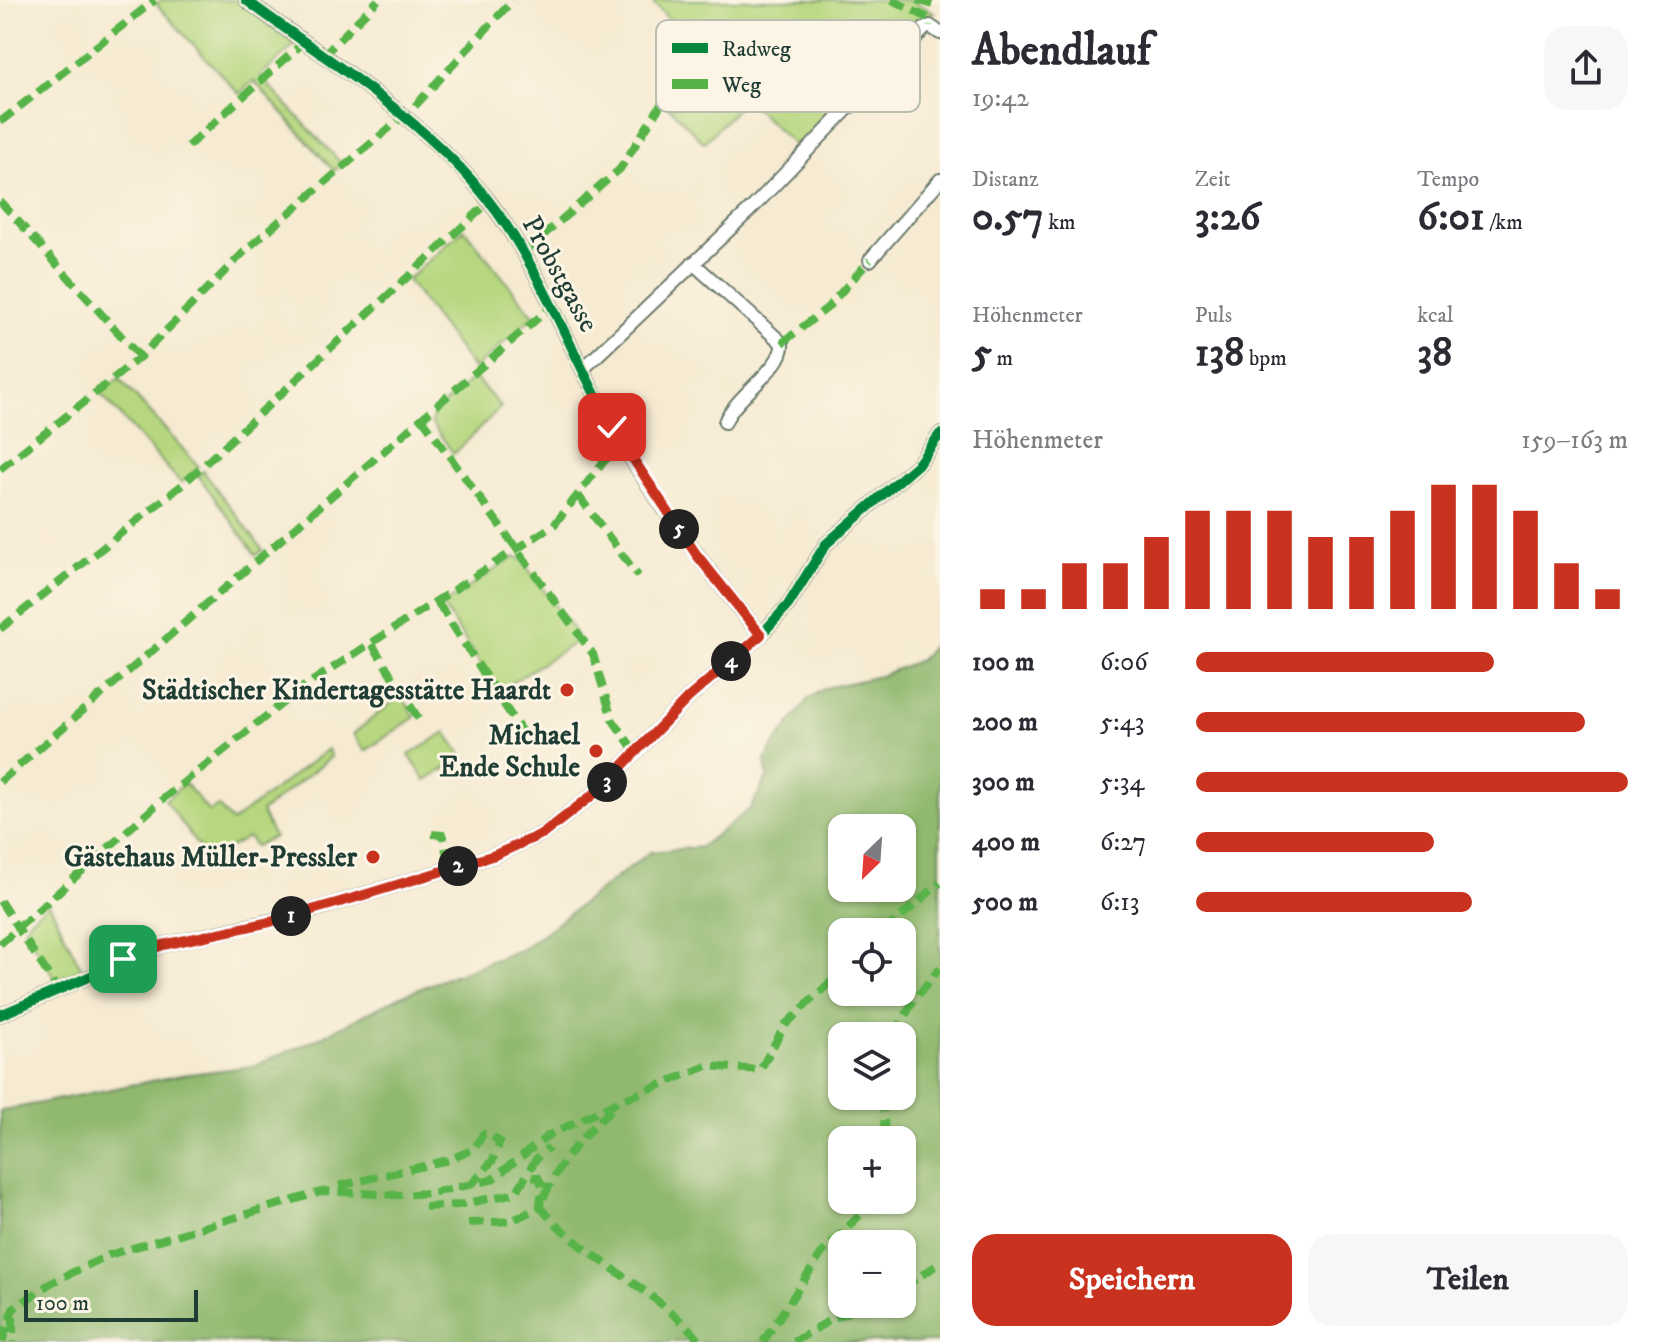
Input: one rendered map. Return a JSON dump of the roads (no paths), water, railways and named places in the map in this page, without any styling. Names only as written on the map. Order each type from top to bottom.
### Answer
[{"type":"street","name":"Probstgasse","points":[[246,0],[403,117],[476,186],[523,253],[612,427],[672,519],[761,635]]},
{"type":"street","points":[[920,33],[933,26],[940,33]]},
{"type":"street","points":[[584,368],[845,112]]},
{"type":"street","points":[[870,260],[940,180]]},
{"type":"street","points":[[693,263],[782,343],[779,359],[734,405],[725,422]]},
{"type":"street","points":[[0,1015],[163,945],[297,915],[495,855],[544,833],[599,790],[688,698],[761,635],[788,605],[826,544],[919,463],[940,434]]},
{"type":"place","name":"Städtischer Kindertagesstätte Haardt","points":[[567,690]]},
{"type":"place","name":"Michael Ende Schule","points":[[596,751]]},
{"type":"place","name":"Gästehaus Müller-Pressler","points":[[373,857]]}]
